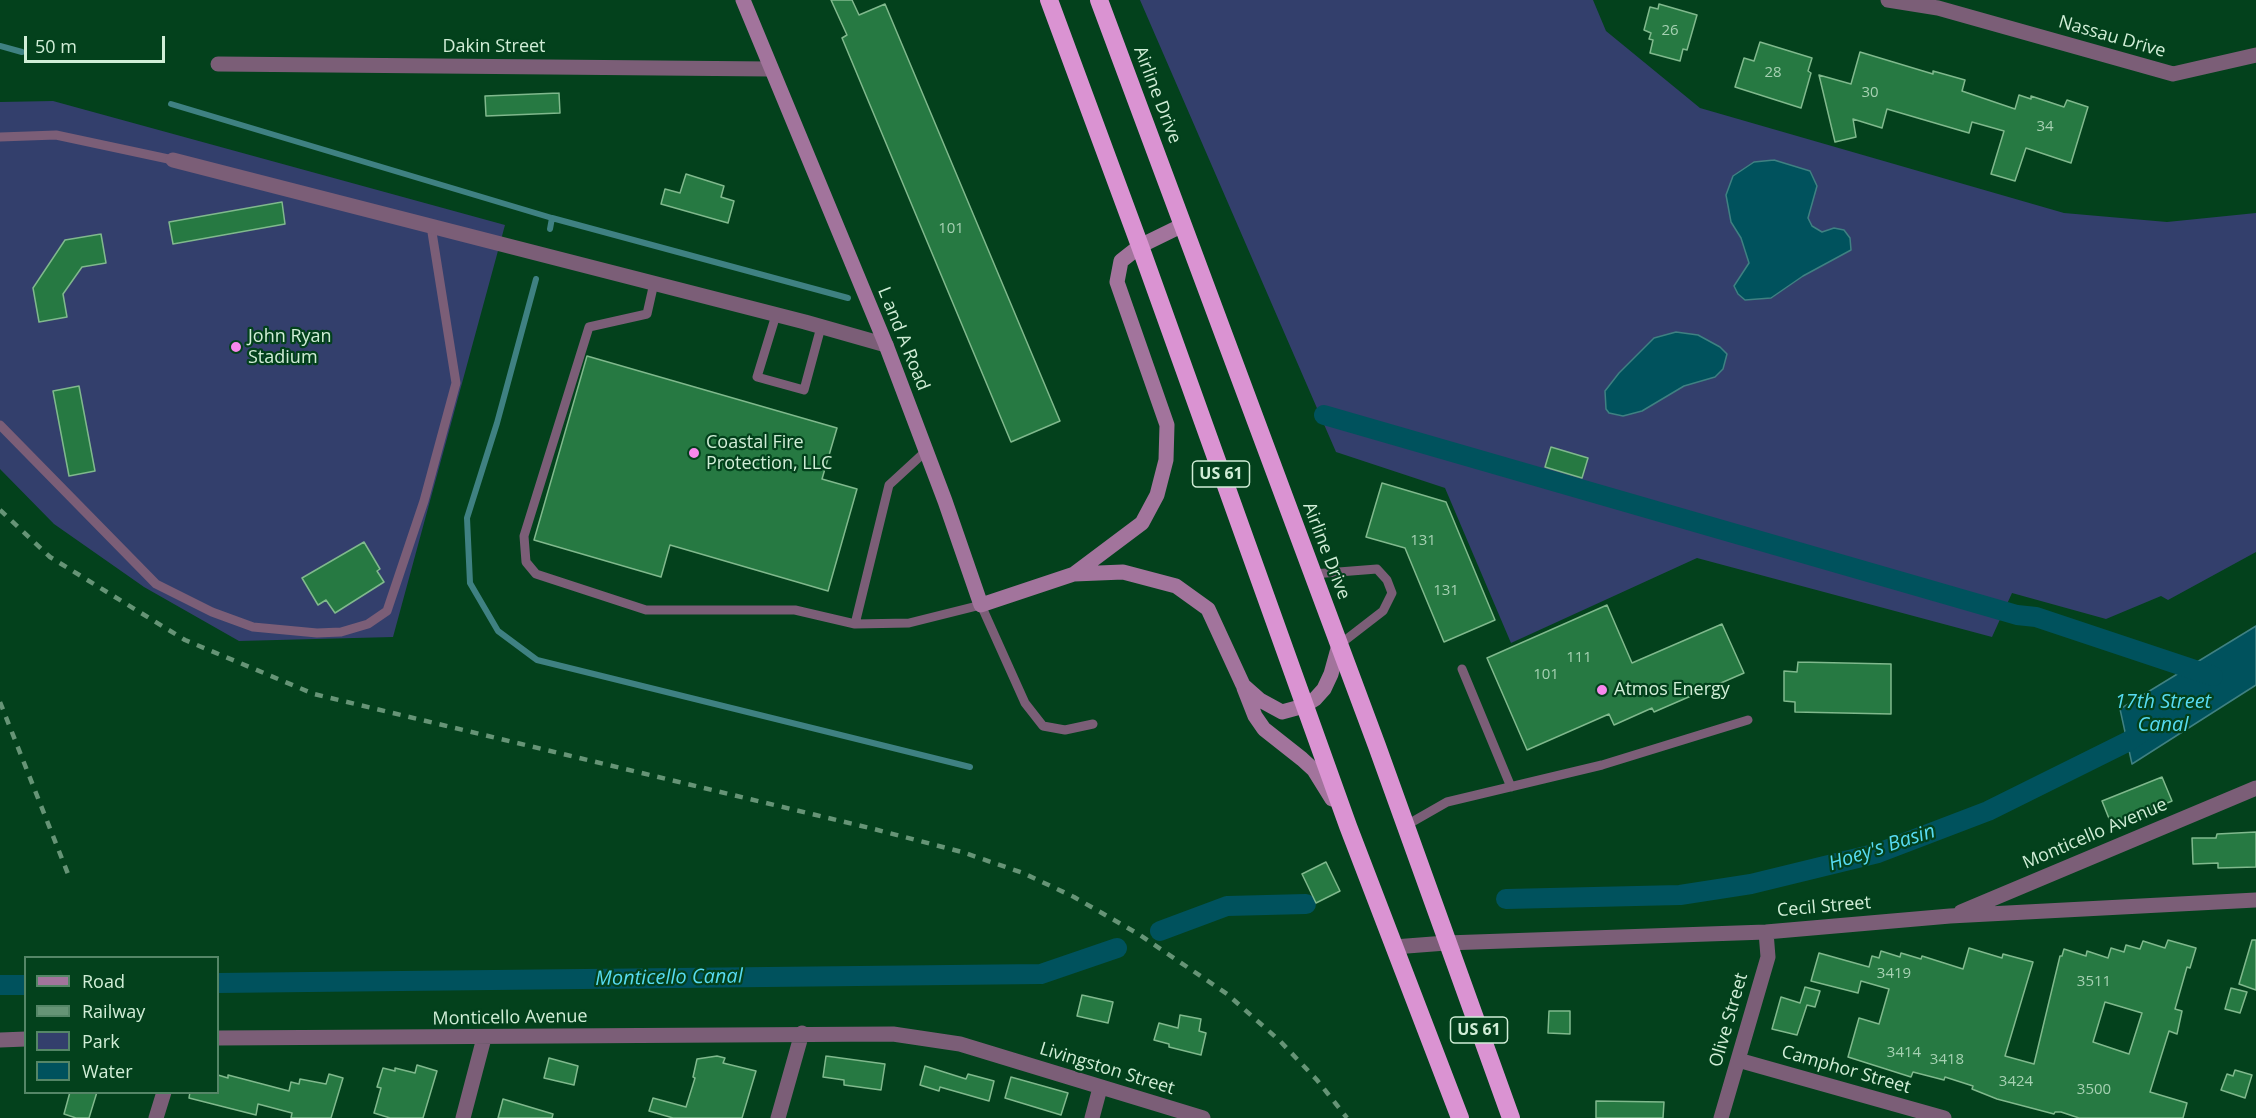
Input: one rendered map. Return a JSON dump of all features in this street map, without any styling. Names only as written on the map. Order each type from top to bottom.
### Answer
[{"type":"highway","name":"US 61","points":[[1049,0],[1140,246],[1348,826],[1460,1118]]},
{"type":"highway","name":"Airline Drive","points":[[1099,0],[1339,645],[1511,1118]]},
{"type":"street","name":"L and A Road","points":[[743,0],[886,345],[981,605]]},
{"type":"street","name":"Nassau Drive","points":[[1888,0],[1938,8],[2173,74],[2256,56]]},
{"type":"street","name":"Dakin Street","points":[[218,64],[770,69]]},
{"type":"street","points":[[173,160],[886,345]]},
{"type":"street","points":[[1074,574],[1142,523],[1157,495],[1166,460],[1167,425],[1117,282],[1121,261],[1140,246],[1183,225]]},
{"type":"street","points":[[981,605],[1074,574],[1123,572],[1176,586],[1208,609],[1255,716],[1264,729],[1314,770],[1348,826]]},
{"type":"street","points":[[1243,685],[1260,700],[1282,712],[1304,706],[1324,689],[1339,645]]},
{"type":"street","name":"Monticello Avenue","points":[[1950,916],[2256,788]]},
{"type":"street","name":"Cecil Street","points":[[1394,947],[1446,943],[1766,932],[1950,916],[2256,900]]},
{"type":"street","name":"Olive Street","points":[[1721,1118],[1768,957],[1766,932]]},
{"type":"street","name":"Monticello Avenue","points":[[219,1038],[484,1038],[859,1033],[912,1036],[960,1044],[999,1057]]},
{"type":"street","points":[[778,1118],[802,1034]]},
{"type":"street","points":[[463,1118],[484,1038]]},
{"type":"street","points":[[0,1040],[24,1039]]},
{"type":"street","name":"Livingston Street","points":[[999,1057],[1203,1118]]},
{"type":"street","name":"Camphor Street","points":[[1738,1060],[1944,1118]]},
{"type":"street","points":[[1092,1118],[1100,1088]]},
{"type":"street","points":[[156,1118],[164,1094]]},
{"type":"lane","points":[[0,136],[56,135],[173,160]]},
{"type":"lane","points":[[0,425],[156,584],[212,612],[253,627],[317,633],[341,632],[368,624],[387,611],[424,501],[456,383],[431,226]]},
{"type":"lane","points":[[654,284],[647,314],[589,327],[524,536],[526,562],[536,574],[646,610],[795,610],[855,624],[909,623],[981,605],[1024,703],[1042,726],[1065,730],[1093,724]]},
{"type":"lane","points":[[776,315],[757,377],[804,390],[821,327]]},
{"type":"lane","points":[[855,624],[889,485],[926,451]]},
{"type":"lane","points":[[1312,574],[1377,569],[1387,580],[1392,593],[1383,611],[1339,645]]},
{"type":"lane","points":[[1462,669],[1511,787]]},
{"type":"lane","points":[[1405,825],[1447,802],[1602,765],[1749,720]]},
{"type":"green space","points":[[1140,0],[1593,0],[1606,31],[1700,108],[2064,213],[2167,222],[2256,213],[2256,552],[2168,600],[2161,596],[2106,619],[2012,593],[1992,637],[1697,558],[1511,643],[1445,488],[1336,452]]},
{"type":"green space","name":"John Ryan Stadium","points":[[53,101],[505,225],[393,637],[239,641],[144,587],[54,524],[0,469],[0,102]]},
{"type":"water","points":[[1774,160],[1810,171],[1817,186],[1808,218],[1812,226],[1822,232],[1834,228],[1844,230],[1850,238],[1851,250],[1803,276],[1771,298],[1745,300],[1734,286],[1749,263],[1741,238],[1731,222],[1726,195],[1733,176],[1754,162]]},
{"type":"water","points":[[1676,332],[1698,335],[1720,347],[1727,354],[1723,369],[1715,377],[1684,386],[1642,411],[1623,416],[1609,413],[1606,409],[1605,391],[1619,373],[1654,338]]},
{"type":"water","name":"17th Street Canal","points":[[2256,626],[2256,685],[2132,764],[2120,709]]},
{"type":"building","points":[[831,0],[852,0],[859,15],[885,4],[1060,421],[1011,442],[842,38],[847,35]]},
{"type":"building","points":[[1659,4],[1697,15],[1687,50],[1683,49],[1680,61],[1650,53],[1653,40],[1649,39],[1651,33],[1644,30],[1650,7],[1658,9]]},
{"type":"building","points":[[1760,42],[1812,58],[1808,71],[1811,73],[1801,108],[1735,87],[1744,58],[1754,61]]},
{"type":"building","points":[[1860,52],[1933,74],[1933,71],[1965,80],[1962,91],[2015,109],[2019,95],[2031,99],[2031,96],[2064,107],[2067,100],[2088,107],[2071,163],[2026,148],[2015,181],[1991,174],[2004,131],[1972,122],[1969,133],[1887,109],[1882,128],[1853,119],[1856,137],[1835,142],[1819,75],[1851,84]]},
{"type":"building","points":[[559,93],[560,113],[486,116],[485,96]]},
{"type":"building","points":[[686,174],[724,186],[721,197],[734,201],[728,223],[661,204],[665,189],[680,193]]},
{"type":"building","points":[[282,202],[285,224],[173,244],[169,222]]},
{"type":"building","points":[[101,234],[106,263],[82,267],[63,294],[67,317],[39,322],[33,288],[65,240]]},
{"type":"building","name":"Coastal Fire Protection, LLC","points":[[587,356],[837,428],[822,479],[857,489],[828,591],[670,545],[661,577],[534,540]]},
{"type":"building","points":[[79,386],[95,471],[69,476],[53,391]]},
{"type":"building","points":[[1551,447],[1588,458],[1582,478],[1545,467]]},
{"type":"building","points":[[1382,483],[1446,502],[1495,620],[1444,642],[1405,548],[1366,537]]},
{"type":"building","points":[[364,542],[380,569],[377,571],[384,582],[335,613],[326,600],[318,605],[302,578]]},
{"type":"building","name":"Atmos Energy","points":[[1607,605],[1632,663],[1722,624],[1744,673],[1654,712],[1652,708],[1614,725],[1609,714],[1527,750],[1487,658]]},
{"type":"building","points":[[1798,662],[1891,664],[1891,714],[1795,712],[1795,702],[1784,701],[1784,671],[1797,672]]},
{"type":"building","points":[[2162,777],[2172,801],[2112,826],[2102,801]]},
{"type":"building","points":[[2256,832],[2256,867],[2218,868],[2218,863],[2193,864],[2192,838],[2216,838],[2217,834]]},
{"type":"building","points":[[1326,862],[1340,891],[1316,903],[1302,874]]},
{"type":"building","points":[[2168,940],[2196,948],[2190,968],[2187,967],[2175,1009],[2182,1011],[2177,1034],[2169,1031],[2150,1092],[2187,1103],[2183,1118],[2079,1118],[2061,1112],[2054,1114],[1997,1099],[1972,1089],[1973,1086],[1945,1077],[1944,1080],[1913,1072],[1911,1077],[1848,1057],[1859,1018],[1879,1024],[1889,989],[1861,981],[1858,993],[1811,981],[1819,953],[1869,967],[1872,956],[1879,958],[1881,951],[1900,957],[1901,953],[1921,959],[1922,956],[1963,969],[1969,948],[2002,958],[2003,954],[2033,962],[2005,1056],[2034,1064],[2060,956],[2064,949],[2086,956],[2087,951],[2108,958],[2111,948],[2124,952],[2126,945],[2140,949],[2143,941],[2165,948]],"holes":[[[2105,1002],[2142,1013],[2129,1054],[2093,1042]]]},
{"type":"building","points":[[2252,940],[2256,940],[2256,990],[2239,984]]},
{"type":"building","points":[[1805,987],[1820,991],[1815,1007],[1807,1005],[1797,1035],[1772,1029],[1781,997],[1800,1003]]},
{"type":"building","points":[[2231,988],[2247,992],[2240,1013],[2225,1009]]},
{"type":"building","points":[[1082,995],[1113,1002],[1108,1023],[1077,1016]]},
{"type":"building","points":[[1549,1011],[1570,1011],[1570,1034],[1548,1033]]},
{"type":"building","points":[[1180,1015],[1201,1019],[1199,1031],[1206,1033],[1201,1055],[1169,1047],[1169,1044],[1154,1040],[1159,1023],[1178,1028]]},
{"type":"building","points":[[717,1056],[725,1058],[723,1063],[756,1071],[742,1118],[673,1118],[649,1111],[653,1098],[686,1107],[695,1078],[693,1077],[697,1059]]},
{"type":"building","points":[[826,1056],[885,1064],[881,1090],[844,1085],[844,1080],[823,1077]]},
{"type":"building","points":[[549,1058],[578,1066],[574,1085],[544,1078]]},
{"type":"building","points":[[417,1065],[437,1071],[423,1118],[390,1118],[374,1113],[381,1088],[377,1087],[383,1068],[395,1071],[395,1068],[415,1073]]},
{"type":"building","points":[[925,1066],[966,1079],[968,1074],[994,1081],[989,1101],[940,1087],[939,1091],[920,1085]]},
{"type":"building","points":[[2235,1070],[2252,1075],[2245,1098],[2221,1090],[2227,1074],[2233,1076]]},
{"type":"building","points":[[329,1074],[343,1078],[331,1118],[291,1118],[292,1113],[258,1104],[256,1115],[189,1098],[190,1094],[219,1094],[219,1075],[228,1078],[228,1075],[289,1091],[291,1082],[299,1084],[300,1079],[326,1084]]},
{"type":"building","points":[[1011,1077],[1068,1093],[1061,1115],[1005,1098]]},
{"type":"building","points":[[69,1094],[96,1094],[89,1118],[76,1118],[64,1114]]},
{"type":"building","points":[[503,1099],[553,1114],[552,1118],[498,1118]]},
{"type":"building","points":[[1596,1101],[1664,1102],[1663,1118],[1596,1118]]},
{"type":"waterway","points":[[0,46],[22,52]]},
{"type":"waterway","points":[[171,104],[552,218],[848,298]]},
{"type":"waterway","points":[[550,229],[552,218]]},
{"type":"waterway","points":[[536,279],[497,423],[467,518],[470,583],[498,631],[537,660],[970,767]]},
{"type":"waterway","points":[[1324,415],[2017,615],[2036,617],[2213,676]]},
{"type":"waterway","name":"Hoey's Basin","points":[[1506,899],[1680,895],[1751,884],[1878,853],[1988,811],[2129,741],[2150,727]]},
{"type":"waterway","points":[[1160,931],[1227,906],[1306,904]]},
{"type":"waterway","name":"Monticello Canal","points":[[219,983],[1041,974],[1117,948]]},
{"type":"waterway","name":"Monticello Canal","points":[[0,985],[24,985]]},
{"type":"railway","points":[[0,510],[50,557],[185,640],[314,694],[870,828],[962,852],[1023,873],[1074,897],[1140,935],[1227,994],[1280,1041],[1317,1080],[1347,1118]]},
{"type":"railway","points":[[0,702],[70,879]]},
{"type":"place","name":"John Ryan Stadium","points":[[236,347]]},
{"type":"place","name":"Coastal Fire Protection, LLC","points":[[694,453]]},
{"type":"place","name":"Atmos Energy","points":[[1602,690]]}]
